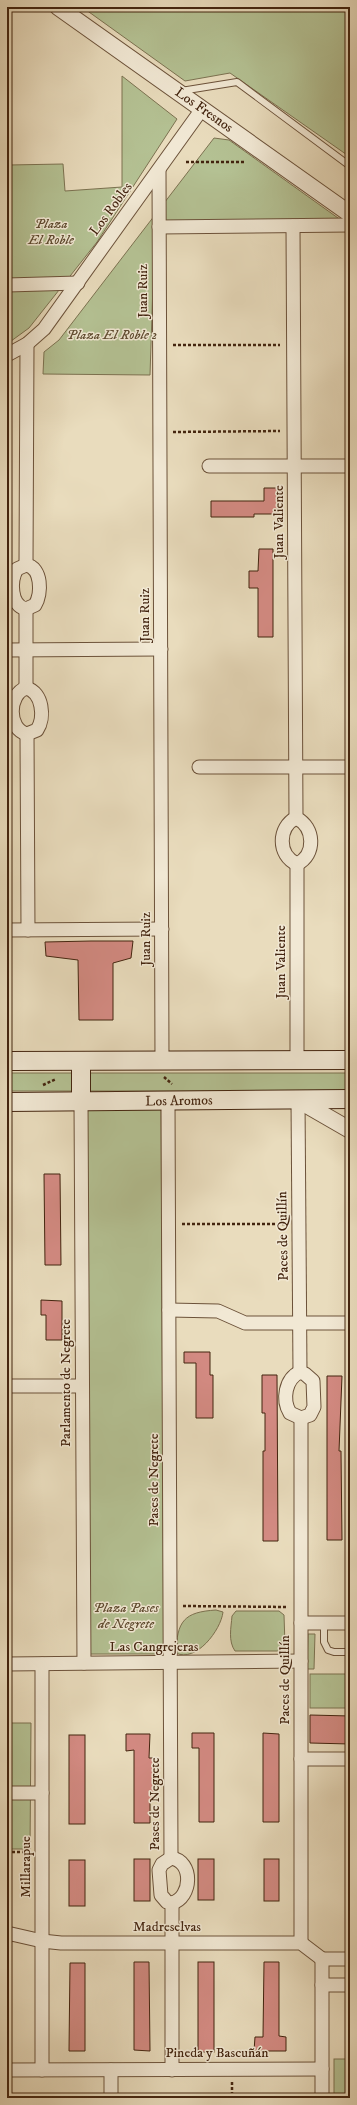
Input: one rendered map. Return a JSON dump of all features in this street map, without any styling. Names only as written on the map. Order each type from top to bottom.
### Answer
[{"type":"main road","points":[[7,1062],[350,1060]]},
{"type":"main road","points":[[81,1061],[81,1102]]},
{"type":"main road","name":"Los Aromos","points":[[7,1102],[350,1099]]},
{"type":"street","name":"Los Fresnos","points":[[58,7],[350,214]]},
{"type":"street","name":"Los Robles","points":[[7,355],[27,344],[44,329],[202,109]]},
{"type":"street","name":"Juan Ruiz","points":[[159,170],[162,1061]]},
{"type":"street","points":[[159,227],[350,225]]},
{"type":"street","name":"Juan Valiente","points":[[293,226],[296,818]]},
{"type":"street","points":[[7,285],[78,283]]},
{"type":"street","points":[[26,565],[27,344]]},
{"type":"street","points":[[209,466],[350,466]]},
{"type":"street","points":[[26,565],[37,571],[38,597],[35,606],[26,609],[18,606],[15,602],[14,577],[18,569],[26,565]]},
{"type":"street","points":[[26,609],[26,688]]},
{"type":"street","points":[[7,650],[161,650]]},
{"type":"street","points":[[26,688],[34,691],[40,699],[41,721],[37,730],[27,734],[19,731],[16,727],[14,715],[15,696],[18,692],[26,688]]},
{"type":"street","points":[[27,734],[28,930]]},
{"type":"street","points":[[199,767],[350,767]]},
{"type":"street","points":[[296,818],[306,824],[309,829],[310,840],[309,854],[297,864],[287,858],[284,854],[282,841],[286,825],[296,818]]},
{"type":"street","name":"Juan Valiente","points":[[297,864],[297,1060]]},
{"type":"street","points":[[7,930],[162,929]]},
{"type":"street","points":[[298,1100],[350,1130]]},
{"type":"street","name":"Paces de Quillín","points":[[298,1100],[300,1372]]},
{"type":"street","name":"Pases de Negrete","points":[[168,1101],[171,1858]]},
{"type":"street","name":"Parlamento de Negrete","points":[[81,1102],[84,1663]]},
{"type":"street","points":[[169,1310],[218,1311],[245,1323],[350,1323]]},
{"type":"street","points":[[300,1372],[305,1374],[313,1381],[314,1403],[310,1415],[301,1418],[290,1413],[286,1403],[288,1383],[292,1377],[300,1372]]},
{"type":"street","points":[[7,1386],[82,1386]]},
{"type":"street","name":"Paces de Quillín","points":[[301,1418],[301,1943]]},
{"type":"street","points":[[301,1623],[350,1623]]},
{"type":"street","name":"Las Cangrejeras","points":[[7,1664],[301,1661]]},
{"type":"street","name":"Millarapue","points":[[42,1664],[42,2070]]},
{"type":"street","points":[[301,1759],[350,1759]]},
{"type":"street","points":[[7,1793],[42,1793]]},
{"type":"street","name":"Pases de Negrete","points":[[171,1858],[180,1860],[185,1867],[187,1887],[182,1898],[172,1903],[167,1902],[160,1895],[159,1874],[162,1864],[171,1858]]},
{"type":"street","points":[[172,1903],[172,2070]]},
{"type":"street","name":"Madreselvas","points":[[7,1933],[42,1941],[61,1943],[301,1943]]},
{"type":"street","points":[[301,1943],[322,1959],[350,1959]]},
{"type":"street","points":[[322,1959],[322,2098]]},
{"type":"street","points":[[322,1985],[350,1985]]},
{"type":"street","name":"Pineda y Bascuñán","points":[[7,2070],[322,2069]]},
{"type":"street","points":[[111,2070],[111,2098]]},
{"type":"lane","points":[[177,92],[237,82],[350,166]]},
{"type":"lane","points":[[324,1623],[324,1642],[328,1650],[334,1652],[350,1652]]},
{"type":"path","points":[[186,162],[245,162]]},
{"type":"path","points":[[160,345],[294,344]]},
{"type":"path","points":[[160,432],[294,431]]},
{"type":"path","points":[[168,1224],[299,1225]]},
{"type":"path","points":[[170,1606],[301,1607]]},
{"type":"path","points":[[7,1852],[42,1852]]},
{"type":"green space","points":[[82,7],[350,7],[350,157],[230,73],[185,81]]},
{"type":"green space","name":"Plaza El Roble","points":[[122,76],[177,119],[97,242],[29,328],[7,344],[9,165],[63,164],[65,191],[122,187]]},
{"type":"green space","name":"Plaza El Roble 2","points":[[214,138],[229,140],[345,223],[155,223],[150,375],[43,374],[44,352],[59,340]]},
{"type":"green space","points":[[7,1073],[350,1073],[350,1091],[7,1091]]},
{"type":"green space","name":"Plaza Pases de Negrete","points":[[87,1106],[161,1107],[164,1654],[89,1654]]},
{"type":"green space","points":[[216,1610],[223,1612],[213,1636],[199,1649],[192,1653],[184,1655],[176,1653],[178,1633],[184,1620],[196,1613]]},
{"type":"green space","points":[[236,1611],[279,1611],[284,1615],[285,1645],[280,1651],[235,1651],[231,1643],[230,1634],[232,1616]]},
{"type":"green space","points":[[308,1634],[315,1634],[314,1669],[307,1669]]},
{"type":"green space","points":[[310,1674],[348,1674],[348,1708],[310,1708]]},
{"type":"green space","points":[[7,1723],[31,1723],[30,1849],[7,1849]]},
{"type":"green space","points":[[334,2059],[347,2059],[347,2098],[334,2098]]},
{"type":"building","points":[[264,488],[277,488],[278,514],[254,514],[254,517],[211,517],[211,501],[264,501]]},
{"type":"building","points":[[259,549],[273,549],[273,637],[258,637],[258,588],[249,588],[249,571],[258,571]]},
{"type":"building","points":[[133,941],[131,958],[113,963],[113,1020],[79,1020],[78,960],[46,956],[45,942]]},
{"type":"building","points":[[44,1174],[60,1174],[61,1265],[45,1265]]},
{"type":"building","points":[[41,1300],[62,1301],[62,1340],[46,1340],[46,1315],[41,1315]]},
{"type":"building","points":[[184,1352],[210,1352],[210,1375],[213,1375],[213,1418],[196,1418],[196,1363],[184,1363]]},
{"type":"building","points":[[262,1375],[277,1375],[278,1541],[263,1541],[263,1451],[265,1451],[265,1413],[262,1413]]},
{"type":"building","points":[[327,1376],[342,1376],[339,1451],[341,1451],[342,1540],[327,1540]]},
{"type":"building","points":[[310,1715],[350,1716],[350,1744],[310,1743]]},
{"type":"building","points":[[192,1733],[214,1733],[214,1822],[199,1822],[199,1748],[192,1748]]},
{"type":"building","points":[[263,1733],[279,1734],[279,1822],[263,1822]]},
{"type":"building","points":[[126,1734],[150,1734],[149,1758],[157,1758],[157,1800],[150,1800],[150,1823],[134,1823],[134,1750],[126,1751]]},
{"type":"building","points":[[69,1735],[85,1735],[85,1824],[69,1824]]},
{"type":"building","points":[[134,1859],[150,1859],[150,1901],[134,1901]]},
{"type":"building","points":[[198,1859],[214,1859],[214,1900],[198,1900]]},
{"type":"building","points":[[264,1859],[279,1859],[279,1901],[264,1901]]},
{"type":"building","points":[[69,1860],[85,1860],[85,1906],[69,1906]]},
{"type":"building","points":[[134,1962],[149,1962],[150,2051],[134,2050]]},
{"type":"building","points":[[198,1962],[214,1962],[214,2052],[198,2052]]},
{"type":"building","points":[[264,1962],[279,1962],[279,2036],[286,2037],[286,2051],[254,2051],[255,2037],[263,2037]]},
{"type":"building","points":[[70,1963],[85,1963],[85,2051],[69,2051]]}]
